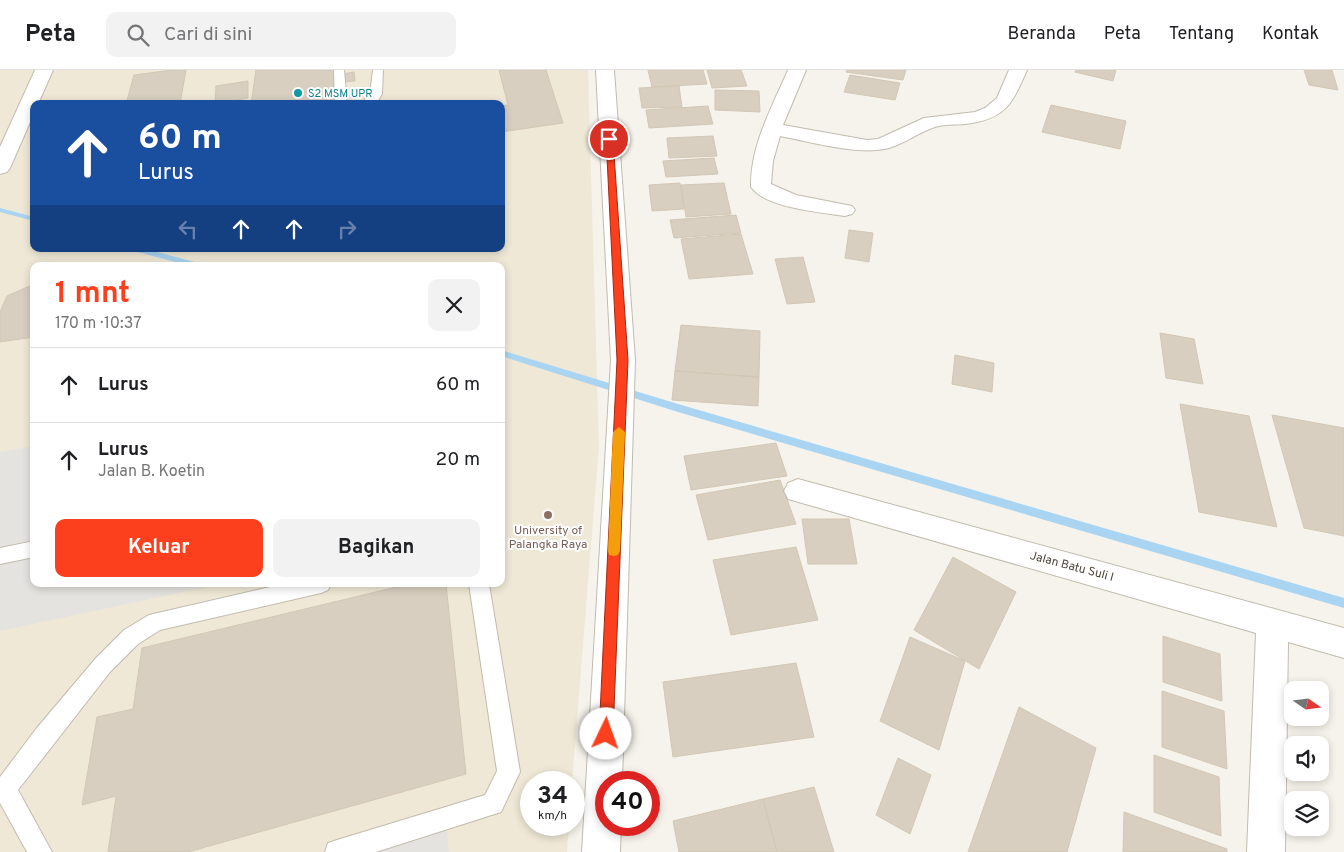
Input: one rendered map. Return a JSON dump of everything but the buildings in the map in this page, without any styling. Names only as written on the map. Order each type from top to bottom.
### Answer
[{"type":"street","points":[[31,100],[44,70]]},
{"type":"street","points":[[601,852],[623,360],[605,70]]},
{"type":"street","points":[[797,70],[772,129],[759,178],[761,186],[772,195],[845,210]]},
{"type":"street","points":[[772,129],[867,146],[878,146],[930,123],[986,114],[998,107],[1007,96],[1018,70]]},
{"type":"street","points":[[0,168],[30,101]]},
{"type":"street","name":"Jalan Batu Suli I","points":[[798,491],[1344,643]]},
{"type":"street","points":[[1266,852],[1272,622]]},
{"type":"lane","points":[[339,70],[341,100]]},
{"type":"lane","points":[[373,100],[376,96],[378,70]]},
{"type":"lane","points":[[0,556],[30,550]]},
{"type":"lane","points":[[40,852],[2,789],[97,672],[131,636],[156,622],[258,591],[294,587]]},
{"type":"lane","points":[[337,852],[493,804],[509,772],[479,587]]},
{"type":"shaded area","name":"University of Palangka Raya","points":[[0,70],[588,70],[599,446],[573,771],[520,771],[520,836],[568,836],[567,852],[0,852]]},
{"type":"shaded area","points":[[30,447],[30,587],[207,587],[0,631],[0,452]]},
{"type":"shaded area","points":[[446,819],[449,852],[337,852]]},
{"type":"waterway","points":[[0,210],[30,218]]},
{"type":"waterway","points":[[148,252],[184,262]]},
{"type":"waterway","points":[[505,354],[678,408],[1344,603]]},
{"type":"slow traffic","points":[[614,551],[619,432]]},
{"type":"place","name":"S2 MSM UPR","points":[[298,93]]},
{"type":"place","name":"University of Palangka Raya","points":[[548,515]]},
{"type":"route","points":[[606,734],[623,360],[609,139]]}]
